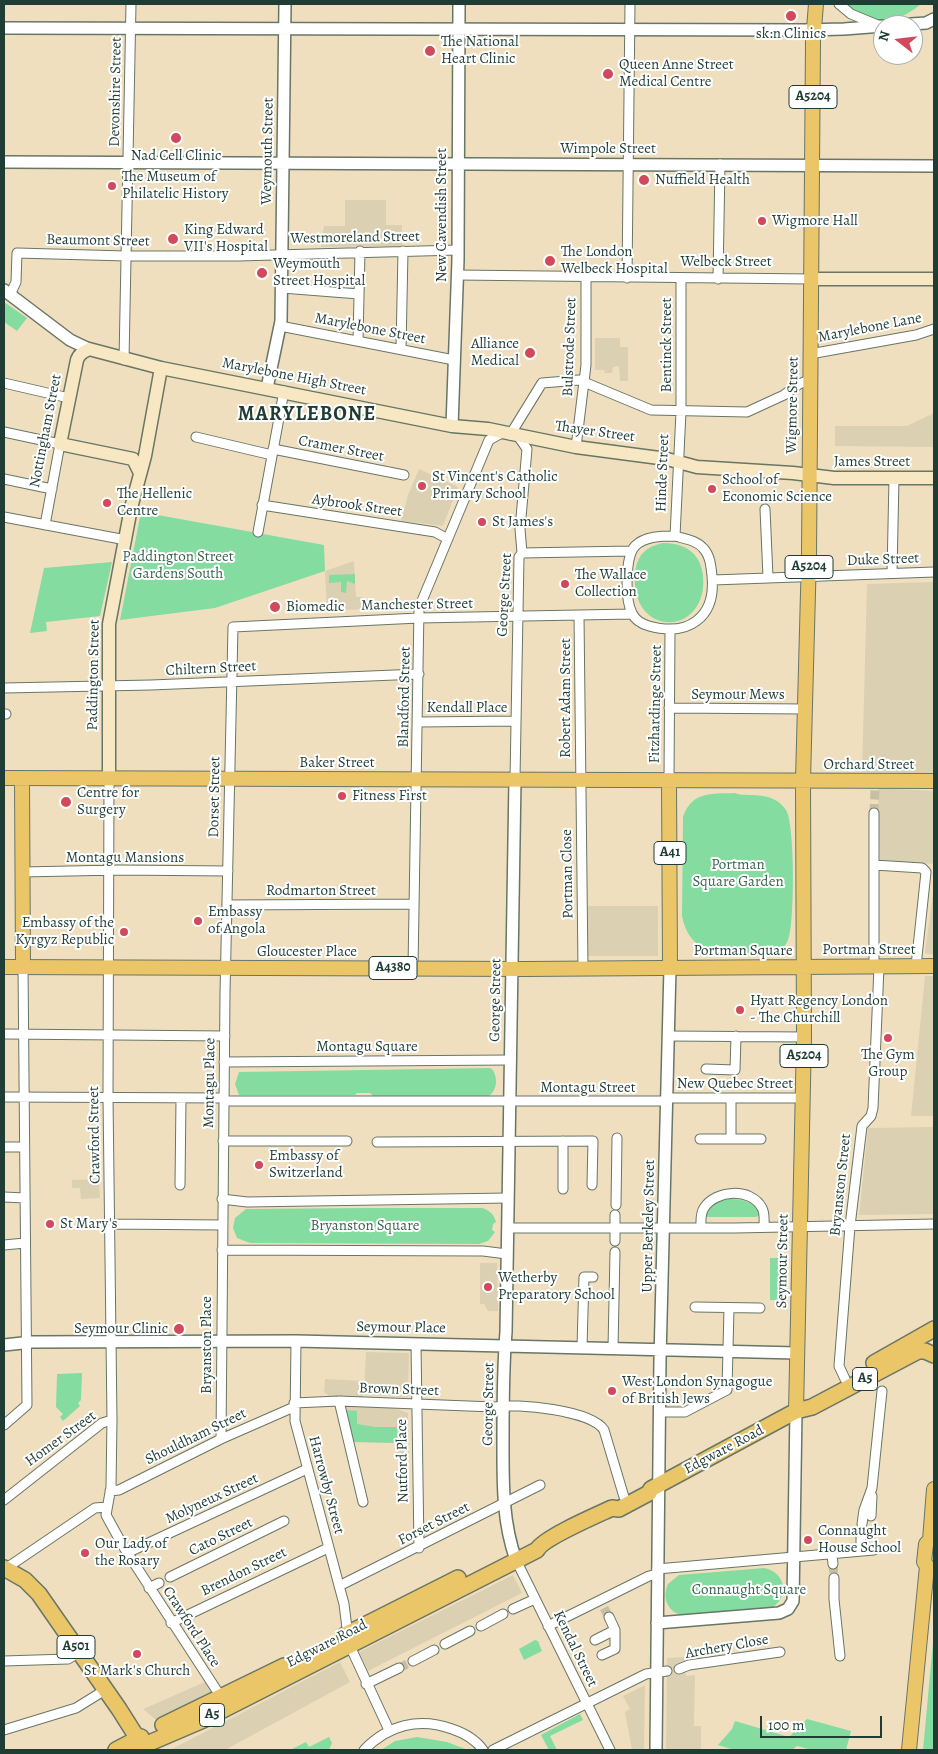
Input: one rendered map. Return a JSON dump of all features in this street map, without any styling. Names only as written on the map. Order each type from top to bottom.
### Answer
[{"type":"highway","name":"Edgware Road","points":[[139,1746],[221,1697],[348,1639],[514,1556],[533,1541],[540,1544],[612,1508],[619,1509],[649,1494],[655,1487],[796,1411],[809,1400],[934,1329]]},
{"type":"highway","name":"Edgware Road","points":[[796,1411],[812,1407],[918,1351],[925,1351],[934,1355]]},
{"type":"highway","name":"Edgware Road","points":[[612,1508],[615,1501],[646,1485],[655,1487]]},
{"type":"highway","name":"A501","points":[[5,1569],[25,1580],[38,1594],[106,1690],[139,1746]]},
{"type":"highway","name":"Edgware Road","points":[[116,1750],[139,1746],[202,1720],[348,1639]]},
{"type":"main road","name":"A5204","points":[[815,30],[816,4]]},
{"type":"main road","name":"Wigmore Street","points":[[803,780],[809,576],[812,165],[815,30]]},
{"type":"main road","name":"Welbeck Street","points":[[811,279],[934,279]]},
{"type":"main road","name":"Marylebone High Street","points":[[84,352],[158,368],[284,391],[452,426],[485,435],[488,429],[510,435]]},
{"type":"main road","name":"Nottingham Street","points":[[60,444],[69,398],[84,352]]},
{"type":"main road","name":"Paddington Street","points":[[109,778],[109,624],[146,450],[158,368]]},
{"type":"main road","name":"Thayer Street","points":[[510,435],[576,447],[667,459],[697,466],[810,475]]},
{"type":"main road","points":[[60,444],[133,459],[146,450]]},
{"type":"main road","points":[[133,459],[140,473]]},
{"type":"main road","name":"James Street","points":[[810,475],[834,478],[934,478]]},
{"type":"main road","name":"Baker Street","points":[[4,778],[669,780]]},
{"type":"main road","points":[[22,778],[23,967]]},
{"type":"main road","points":[[669,780],[803,780]]},
{"type":"main road","name":"A41","points":[[669,780],[670,968]]},
{"type":"main road","name":"Orchard Street","points":[[803,780],[874,785],[934,781]]},
{"type":"main road","name":"Portman Square","points":[[670,968],[805,967],[803,780]]},
{"type":"main road","name":"Portman Street","points":[[805,967],[934,966]]},
{"type":"main road","name":"Gloucester Place","points":[[4,967],[670,968]]},
{"type":"main road","name":"Seymour Street","points":[[796,1411],[805,967]]},
{"type":"main road","points":[[909,1750],[928,1563],[926,1544],[932,1541],[934,1489]]},
{"type":"street","name":"Devonshire Street","points":[[124,360],[131,4]]},
{"type":"street","name":"Weymouth Street","points":[[267,388],[280,326],[282,288],[285,4]]},
{"type":"street","name":"New Cavendish Street","points":[[452,426],[458,250],[459,4]]},
{"type":"street","points":[[628,278],[630,4]]},
{"type":"street","points":[[839,4],[851,14],[873,23]]},
{"type":"street","points":[[4,28],[815,30],[873,26]]},
{"type":"street","name":"Wimpole Street","points":[[4,162],[282,165],[720,164],[934,166]]},
{"type":"street","points":[[718,279],[720,164]]},
{"type":"street","name":"Westmoreland Street","points":[[282,253],[458,250]]},
{"type":"street","points":[[358,341],[360,251]]},
{"type":"street","points":[[401,349],[403,251]]},
{"type":"street","name":"Beaumont Street","points":[[7,293],[16,282],[17,253],[126,256],[282,253]]},
{"type":"street","name":"Welbeck Street","points":[[457,275],[586,278],[811,279]]},
{"type":"street","name":"Bulstrode Street","points":[[576,447],[585,382],[586,278]]},
{"type":"street","name":"Bentinck Street","points":[[680,278],[680,412]]},
{"type":"street","points":[[282,288],[359,294]]},
{"type":"street","points":[[7,293],[84,352]]},
{"type":"street","name":"Marylebone Street","points":[[280,326],[454,360]]},
{"type":"street","name":"Marylebone Lane","points":[[810,354],[907,337],[934,329]]},
{"type":"street","points":[[540,440],[527,449],[510,435],[542,383],[571,380],[585,382],[641,407],[680,412],[747,412],[768,404],[799,384],[810,380]]},
{"type":"street","points":[[4,383],[69,398]]},
{"type":"street","points":[[258,532],[284,391]]},
{"type":"street","name":"Hinde Street","points":[[675,536],[680,412]]},
{"type":"street","points":[[4,432],[60,444]]},
{"type":"street","name":"Blandford Street","points":[[413,968],[419,618],[421,600],[485,435]]},
{"type":"street","name":"Cramer Street","points":[[196,437],[404,475]]},
{"type":"street","name":"Nottingham Street","points":[[45,525],[60,444]]},
{"type":"street","name":"George Street","points":[[514,1556],[507,1532],[504,1504],[503,1406],[508,1254],[517,617],[519,557],[522,553],[520,529],[527,449]]},
{"type":"street","points":[[892,573],[894,478]]},
{"type":"street","points":[[4,479],[52,489]]},
{"type":"street","name":"Aybrook Street","points":[[262,506],[435,532],[446,538]]},
{"type":"street","points":[[765,510],[768,577]]},
{"type":"street","points":[[4,518],[126,540]]},
{"type":"street","points":[[675,536],[701,546],[707,552],[712,580],[712,596],[705,614],[697,622],[670,629],[648,626],[632,614],[628,584],[631,551],[641,541],[675,536]]},
{"type":"street","points":[[522,553],[631,551]]},
{"type":"street","name":"Duke Street","points":[[712,580],[934,572]]},
{"type":"street","name":"Manchester Street","points":[[233,627],[419,618],[632,614]]},
{"type":"street","name":"Robert Adam Street","points":[[579,615],[580,780]]},
{"type":"street","name":"Dorset Street","points":[[226,967],[233,627]]},
{"type":"street","name":"Fitzhardinge Street","points":[[669,780],[670,629]]},
{"type":"street","name":"Chiltern Street","points":[[4,688],[419,674]]},
{"type":"street","name":"Seymour Mews","points":[[669,708],[806,709]]},
{"type":"street","name":"Kendall Place","points":[[418,722],[516,722]]},
{"type":"street","name":"Crawford Street","points":[[109,778],[108,1097],[112,1342],[110,1491]]},
{"type":"street","name":"Portman Close","points":[[580,780],[583,969]]},
{"type":"street","name":"Bryanston Street","points":[[845,1380],[839,1366],[850,1226],[862,1126],[871,1116],[873,1108],[877,967],[874,813]]},
{"type":"street","points":[[874,866],[922,868],[926,872],[916,966]]},
{"type":"street","name":"Montagu Mansions","points":[[22,872],[110,870],[228,871]]},
{"type":"street","name":"Rodmarton Street","points":[[227,905],[414,904]]},
{"type":"street","points":[[4,1424],[25,1410],[28,1405],[23,967]]},
{"type":"street","name":"Montagu Place","points":[[222,1199],[226,967]]},
{"type":"street","name":"Upper Berkeley Street","points":[[657,1572],[655,1487],[659,1412],[670,968]]},
{"type":"street","points":[[4,1034],[225,1036]]},
{"type":"street","points":[[668,1036],[804,1037]]},
{"type":"street","points":[[706,1069],[735,1070],[736,1036]]},
{"type":"street","name":"Montagu Square","points":[[224,1062],[511,1060]]},
{"type":"street","points":[[4,1097],[510,1102]]},
{"type":"street","points":[[180,1185],[181,1098]]},
{"type":"street","points":[[732,1098],[732,1139]]},
{"type":"street","name":"New Quebec Street","points":[[667,1099],[803,1098]]},
{"type":"street","name":"Montagu Street","points":[[510,1102],[667,1099]]},
{"type":"street","points":[[616,1204],[617,1138]]},
{"type":"street","points":[[700,1139],[761,1139]]},
{"type":"street","points":[[223,1141],[347,1141]]},
{"type":"street","points":[[563,1141],[563,1189]]},
{"type":"street","points":[[377,1142],[593,1141],[592,1186]]},
{"type":"street","points":[[4,1147],[24,1147]]},
{"type":"street","points":[[701,1228],[701,1214],[704,1207],[716,1197],[732,1193],[747,1196],[759,1204],[763,1209],[764,1227]]},
{"type":"street","points":[[4,1198],[25,1198]]},
{"type":"street","points":[[508,1198],[247,1202],[222,1199],[222,1250],[483,1251],[508,1254]]},
{"type":"street","points":[[615,1215],[615,1241]]},
{"type":"street","points":[[110,1224],[222,1225]]},
{"type":"street","points":[[508,1228],[701,1228],[934,1224]]},
{"type":"street","points":[[4,1245],[25,1244]]},
{"type":"street","name":"Bryanston Place","points":[[220,1440],[222,1250]]},
{"type":"street","points":[[613,1348],[615,1252]]},
{"type":"street","points":[[582,1347],[584,1277],[593,1277]]},
{"type":"street","points":[[695,1307],[760,1308]]},
{"type":"street","points":[[659,1412],[685,1412],[726,1390],[729,1350],[729,1308]]},
{"type":"street","name":"Seymour Place","points":[[4,1345],[221,1340],[505,1344],[798,1353]]},
{"type":"street","name":"Harrowby Street","points":[[296,1341],[295,1421],[339,1586],[348,1639],[365,1682],[389,1730]]},
{"type":"street","name":"Nutford Place","points":[[416,1344],[419,1548]]},
{"type":"street","points":[[870,1516],[882,1391]]},
{"type":"street","points":[[339,1401],[363,1502]]},
{"type":"street","name":"Brown Street","points":[[294,1405],[339,1401],[503,1406],[547,1409],[584,1418],[601,1426],[624,1497]]},
{"type":"street","name":"Shouldham Street","points":[[110,1491],[119,1490],[294,1405]]},
{"type":"street","name":"Seymour Street","points":[[794,1556],[796,1411]]},
{"type":"street","name":"Homer Street","points":[[4,1500],[102,1423],[112,1420]]},
{"type":"street","name":"Molyneux Street","points":[[127,1553],[307,1469]]},
{"type":"street","name":"Forset Street","points":[[339,1586],[419,1548],[540,1485]]},
{"type":"street","points":[[861,1551],[864,1510],[872,1488]]},
{"type":"street","name":"Crawford Place","points":[[110,1491],[106,1515],[127,1553],[171,1623],[221,1697]]},
{"type":"street","points":[[5,1569],[95,1508],[107,1507]]},
{"type":"street","name":"Cato Street","points":[[170,1577],[284,1521]]},
{"type":"street","name":"Brendon Street","points":[[171,1623],[329,1550]]},
{"type":"street","points":[[548,1626],[602,1604],[657,1572],[794,1556],[874,1550]]},
{"type":"street","points":[[832,1554],[833,1564]]},
{"type":"street","name":"Kendal Street","points":[[514,1556],[610,1750]]},
{"type":"street","points":[[657,1623],[783,1612],[788,1609],[793,1601],[794,1556]]},
{"type":"street","points":[[656,1750],[662,1671],[657,1623],[657,1572]]},
{"type":"street","points":[[834,1578],[834,1599],[840,1656]]},
{"type":"street","points":[[149,1588],[159,1583]]},
{"type":"street","points":[[514,1609],[535,1599]]},
{"type":"street","points":[[481,1626],[503,1614]]},
{"type":"street","points":[[602,1656],[615,1649],[616,1630],[608,1617]]},
{"type":"street","points":[[595,1640],[616,1630]]},
{"type":"street","points":[[445,1644],[470,1631]]},
{"type":"street","points":[[413,1661],[434,1650]]},
{"type":"street","points":[[4,1661],[68,1659],[80,1652]]},
{"type":"street","name":"Archery Close","points":[[679,1669],[689,1665],[780,1652]]},
{"type":"street","points":[[365,1682],[399,1668]]},
{"type":"street","points":[[497,1749],[646,1674],[662,1671]]},
{"type":"street","points":[[4,1730],[76,1708],[106,1690]]},
{"type":"street","points":[[364,1750],[389,1730],[406,1724],[432,1723],[464,1734],[478,1743],[484,1750]]},
{"type":"shaded area","points":[[345,200],[386,200],[386,225],[402,225],[402,246],[321,247],[324,226],[345,226]]},
{"type":"shaded area","points":[[595,338],[620,338],[620,347],[628,347],[628,381],[620,381],[619,366],[613,367],[612,373],[605,373],[604,370],[595,370]]},
{"type":"shaded area","points":[[934,413],[934,447],[835,446],[835,426],[907,426]]},
{"type":"shaded area","points":[[419,469],[458,487],[443,526],[401,521],[408,495]]},
{"type":"shaded area","points":[[354,561],[356,597],[363,597],[363,609],[327,611],[325,571]]},
{"type":"shaded area","points":[[934,582],[934,774],[862,772],[867,584]]},
{"type":"shaded area","points":[[878,788],[934,791],[934,864],[880,860]]},
{"type":"shaded area","points":[[934,885],[934,955],[925,953]]},
{"type":"shaded area","points":[[588,906],[658,906],[658,956],[587,956]]},
{"type":"shaded area","points":[[925,976],[934,976],[934,1116],[911,1116]]},
{"type":"shaded area","points":[[934,1127],[934,1214],[859,1215],[868,1128]]},
{"type":"shaded area","points":[[99,1179],[100,1198],[81,1199],[80,1188],[72,1188],[72,1180]]},
{"type":"shaded area","name":"Wetherby Preparatory School","points":[[480,1263],[497,1263],[498,1311],[488,1311],[484,1304],[480,1304]]},
{"type":"shaded area","points":[[366,1352],[409,1353],[408,1397],[364,1395]]},
{"type":"shaded area","points":[[325,1379],[364,1381],[363,1396],[408,1413],[409,1458],[397,1458],[396,1443],[354,1442],[345,1410],[324,1392]]},
{"type":"shaded area","points":[[513,1575],[522,1593],[368,1671],[359,1652]]},
{"type":"shaded area","points":[[685,1657],[686,1676],[695,1675],[694,1726],[701,1726],[701,1750],[666,1750],[667,1658]]},
{"type":"shaded area","points":[[340,1662],[350,1682],[225,1750],[170,1750]]},
{"type":"shaded area","points":[[207,1681],[213,1694],[156,1720],[143,1709]]},
{"type":"shaded area","points":[[645,1685],[644,1750],[632,1750],[625,1712],[630,1709],[623,1696]]},
{"type":"green space","points":[[843,4],[921,4],[905,15],[873,15],[873,19]]},
{"type":"green space","points":[[4,302],[27,318],[17,331],[4,322]]},
{"type":"green space","name":"Paddington Street Gardens South","points":[[141,512],[324,545],[325,571],[215,608],[120,620]]},
{"type":"green space","points":[[663,543],[671,543],[690,550],[698,560],[703,575],[702,595],[694,610],[683,619],[669,622],[656,619],[644,610],[637,595],[635,574],[636,567],[643,553],[651,547]]},
{"type":"green space","points":[[112,562],[100,616],[46,622],[47,631],[30,633],[44,568]]},
{"type":"green space","points":[[355,574],[355,584],[347,581],[346,593],[341,592],[341,582],[329,583],[329,575]]},
{"type":"green space","name":"Portman Square Garden","points":[[735,793],[774,799],[786,810],[789,819],[793,874],[792,915],[786,945],[774,953],[731,954],[718,953],[706,949],[695,942],[687,931],[682,916],[683,817],[692,802],[697,798],[710,794]]},
{"type":"green space","points":[[490,1068],[495,1073],[496,1081],[494,1091],[489,1096],[373,1096],[370,1093],[357,1093],[355,1095],[239,1095],[235,1084],[239,1072]]},
{"type":"green space","points":[[727,1199],[747,1202],[758,1210],[760,1215],[756,1217],[706,1217],[706,1213],[714,1204]]},
{"type":"green space","name":"Bryanston Square","points":[[482,1208],[493,1215],[496,1222],[493,1224],[492,1230],[495,1232],[488,1241],[479,1244],[250,1243],[237,1238],[233,1228],[235,1218],[246,1209]]},
{"type":"green space","points":[[770,1258],[788,1258],[787,1301],[770,1300]]},
{"type":"green space","points":[[82,1373],[81,1400],[78,1403],[80,1406],[63,1421],[60,1417],[63,1414],[56,1407],[57,1374]]},
{"type":"green space","points":[[345,1410],[357,1411],[357,1424],[375,1427],[397,1427],[397,1443],[354,1442]]},
{"type":"green space","name":"Connaught Square","points":[[764,1568],[777,1575],[783,1587],[780,1599],[776,1605],[769,1609],[690,1616],[673,1611],[667,1603],[666,1589],[668,1584],[679,1575]]},
{"type":"green space","points":[[934,1632],[934,1750],[923,1750]]},
{"type":"green space","points":[[535,1640],[538,1641],[542,1651],[524,1660],[519,1649]]},
{"type":"green space","points":[[580,1714],[583,1720],[550,1736],[557,1750],[549,1750],[541,1735]]},
{"type":"green space","points":[[807,1719],[851,1731],[846,1750],[812,1750],[797,1746],[792,1750],[734,1750],[718,1745],[732,1729],[735,1721],[789,1737]]},
{"type":"green space","points":[[329,1737],[332,1743],[329,1750],[290,1750],[306,1742],[309,1747]]},
{"type":"green space","points":[[417,1737],[447,1742],[468,1750],[381,1750],[395,1741]]},
{"type":"tunnel","points":[[874,813],[875,790]]},
{"type":"tunnel","points":[[833,1564],[834,1578]]},
{"type":"tunnel","points":[[604,1608],[609,1617]]},
{"type":"tunnel","points":[[399,1668],[413,1661]]},
{"type":"place","name":"sk:n Clinics","points":[[791,16]]},
{"type":"place","name":"The National Heart Clinic","points":[[430,51]]},
{"type":"place","name":"Queen Anne Street Medical Centre","points":[[608,74]]},
{"type":"place","name":"Nad Cell Clinic","points":[[176,138]]},
{"type":"place","name":"Nuffield Health","points":[[644,180]]},
{"type":"place","name":"The Museum of Philatelic History","points":[[112,186]]},
{"type":"place","name":"Wigmore Hall","points":[[762,221]]},
{"type":"place","name":"King Edward VII's Hospital","points":[[173,239]]},
{"type":"place","name":"The London Welbeck Hospital","points":[[550,261]]},
{"type":"place","name":"Weymouth Street Hospital","points":[[262,273]]},
{"type":"place","name":"Alliance Medical","points":[[530,353]]},
{"type":"place","name":"St Vincent's Catholic Primary School","points":[[422,486]]},
{"type":"place","name":"School of Economic Science","points":[[712,489]]},
{"type":"place","name":"The Hellenic Centre","points":[[107,503]]},
{"type":"place","name":"St James's","points":[[482,522]]},
{"type":"place","name":"The Wallace Collection","points":[[565,584]]},
{"type":"place","name":"Biomedic","points":[[275,607]]},
{"type":"place","name":"Fitness First","points":[[342,796]]},
{"type":"place","name":"Centre for Surgery","points":[[66,802]]},
{"type":"place","name":"Embassy of Angola","points":[[198,921]]},
{"type":"place","name":"Embassy of the Kyrgyz Republic","points":[[124,932]]},
{"type":"place","name":"Hyatt Regency London - The Churchill","points":[[740,1010]]},
{"type":"place","name":"The Gym Group","points":[[888,1038]]},
{"type":"place","name":"Embassy of Switzerland","points":[[259,1165]]},
{"type":"place","name":"St Mary's","points":[[50,1224]]},
{"type":"place","name":"Wetherby Preparatory School","points":[[488,1287]]},
{"type":"place","name":"Seymour Clinic","points":[[179,1329]]},
{"type":"place","name":"West London Synagogue of British Jews","points":[[612,1391]]},
{"type":"place","name":"Connaught House School","points":[[808,1540]]},
{"type":"place","name":"Our Lady of the Rosary","points":[[85,1553]]},
{"type":"place","name":"St Mark's Church","points":[[137,1654]]},
{"type":"district","name":"MARYLEBONE","points":[[307,415]]}]
